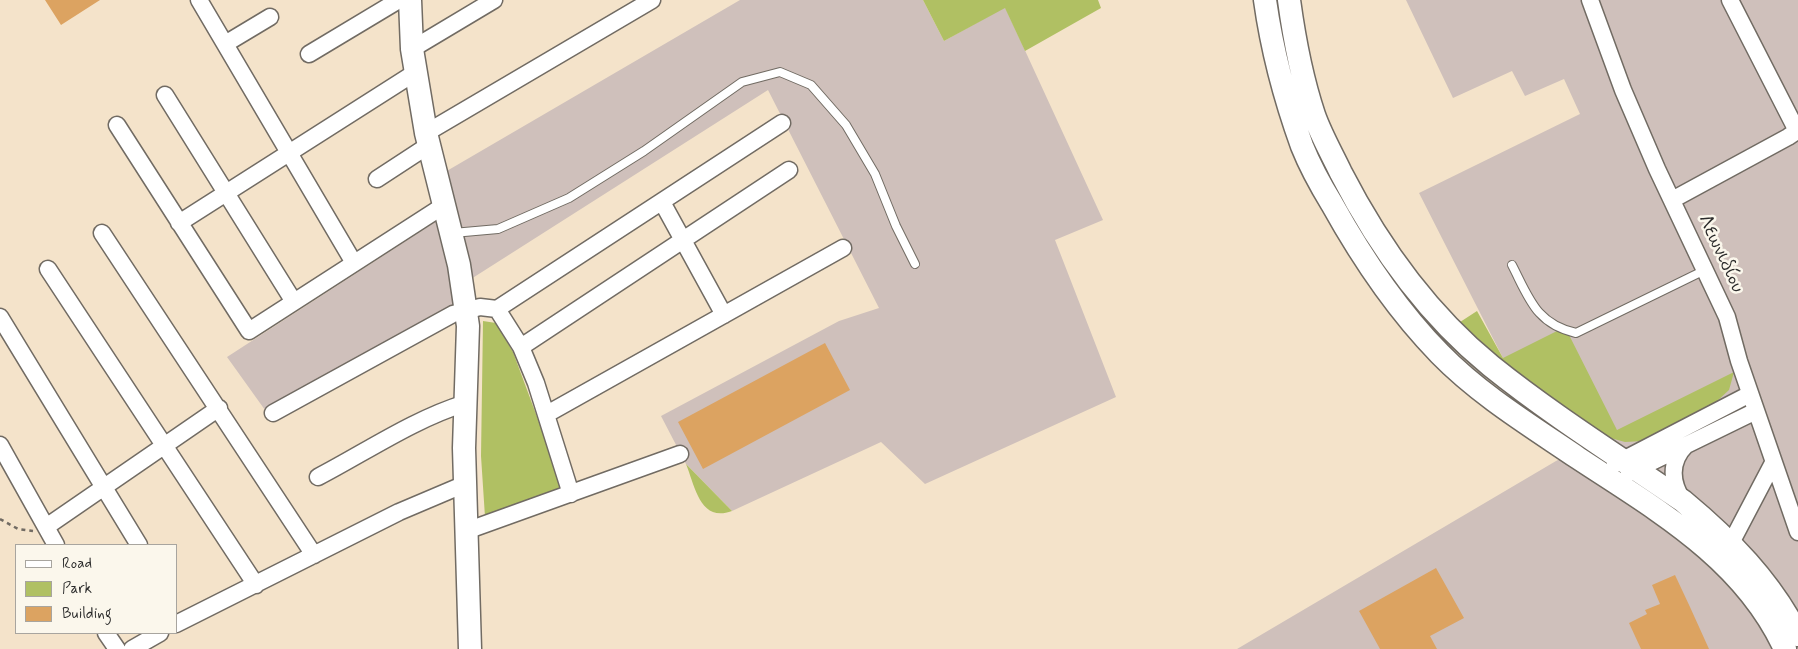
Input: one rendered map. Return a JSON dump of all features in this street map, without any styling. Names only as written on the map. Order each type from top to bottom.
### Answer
[{"type":"street","points":[[199,0],[354,263]]},
{"type":"street","points":[[309,54],[399,0]]},
{"type":"street","points":[[410,0],[412,49],[416,72],[428,139],[459,265],[468,326],[465,484],[470,649]]},
{"type":"street","points":[[412,49],[494,0]]},
{"type":"street","points":[[377,179],[428,139],[652,0]]},
{"type":"street","points":[[1265,0],[1270,33],[1283,88],[1303,148],[1353,241],[1380,282],[1441,355],[1474,384],[1509,411],[1668,516],[1698,539],[1728,568],[1765,615],[1785,649]]},
{"type":"street","points":[[1290,0],[1293,30],[1314,115],[1358,206],[1382,246],[1436,315],[1471,348],[1522,389],[1683,501],[1731,543],[1768,586],[1798,635]]},
{"type":"street","points":[[1672,200],[1796,136],[1796,128],[1793,121],[1766,73],[1756,48],[1730,0]]},
{"type":"street","name":"Λεωνιδίου","points":[[1594,2],[1623,90],[1727,317],[1750,394],[1798,532]]},
{"type":"street","points":[[225,44],[270,17]]},
{"type":"street","points":[[179,223],[416,72]]},
{"type":"street","points":[[165,95],[294,302]]},
{"type":"street","points":[[273,413],[466,309],[480,307],[497,309],[782,123]]},
{"type":"street","points":[[117,125],[249,331],[443,206]]},
{"type":"street","points":[[521,347],[789,170]]},
{"type":"street","points":[[662,202],[724,315]]},
{"type":"street","points":[[102,232],[314,555]]},
{"type":"street","points":[[547,414],[843,248]]},
{"type":"street","points":[[48,269],[256,585]]},
{"type":"street","points":[[497,309],[521,347],[547,414],[571,494]]},
{"type":"street","points":[[0,317],[138,544]]},
{"type":"street","points":[[1608,477],[1750,394]]},
{"type":"street","points":[[318,477],[424,420],[466,403]]},
{"type":"street","points":[[46,527],[219,408]]},
{"type":"street","points":[[1630,465],[1687,444],[1756,411]]},
{"type":"street","points":[[1683,501],[1677,491],[1673,471],[1679,452],[1687,444]]},
{"type":"street","points":[[0,445],[55,544]]},
{"type":"street","points":[[466,532],[680,454]]},
{"type":"street","points":[[1731,543],[1773,462]]},
{"type":"street","points":[[179,617],[256,585],[416,504],[465,484]]},
{"type":"street","points":[[107,634],[117,649]]},
{"type":"street","points":[[132,649],[158,634]]},
{"type":"lane","points":[[451,234],[498,229],[569,198],[644,151],[742,82],[780,72],[811,85],[846,125],[875,174],[896,226],[915,264]]},
{"type":"lane","points":[[1512,265],[1541,315],[1555,326],[1576,332],[1705,270]]},
{"type":"path","points":[[0,520],[26,530],[46,527]]},
{"type":"shaded area","points":[[740,0],[923,0],[944,41],[1005,7],[1103,220],[1055,240],[1116,397],[925,484],[881,442],[732,511],[686,464],[661,416],[839,321],[879,308],[768,90],[471,279],[445,172]]},
{"type":"shaded area","points":[[1406,0],[1798,0],[1798,649],[1237,649],[1556,461],[1617,430],[1503,358],[1419,193],[1580,114],[1564,79],[1525,96],[1512,71],[1453,98]]},
{"type":"shaded area","points":[[437,221],[457,304],[265,410],[227,357]]},
{"type":"green space","points":[[923,0],[1098,0],[1101,8],[1025,51],[1005,8],[944,41]]},
{"type":"green space","points":[[1477,311],[1503,358],[1565,327],[1617,430],[1734,372],[1729,390],[1715,403],[1644,441],[1625,442],[1603,436],[1507,368],[1457,324]]},
{"type":"green space","points":[[483,321],[496,323],[513,352],[563,487],[485,517],[481,456]]},
{"type":"green space","points":[[686,464],[732,511],[713,512],[706,507],[696,492]]},
{"type":"building","points":[[45,0],[100,0],[61,25]]},
{"type":"building","points":[[825,343],[850,390],[703,469],[678,422]]},
{"type":"building","points":[[1436,568],[1464,618],[1430,636],[1437,649],[1380,649],[1359,611]]},
{"type":"building","points":[[1675,575],[1709,649],[1641,649],[1629,623],[1647,614],[1645,610],[1660,604],[1652,585]]}]
